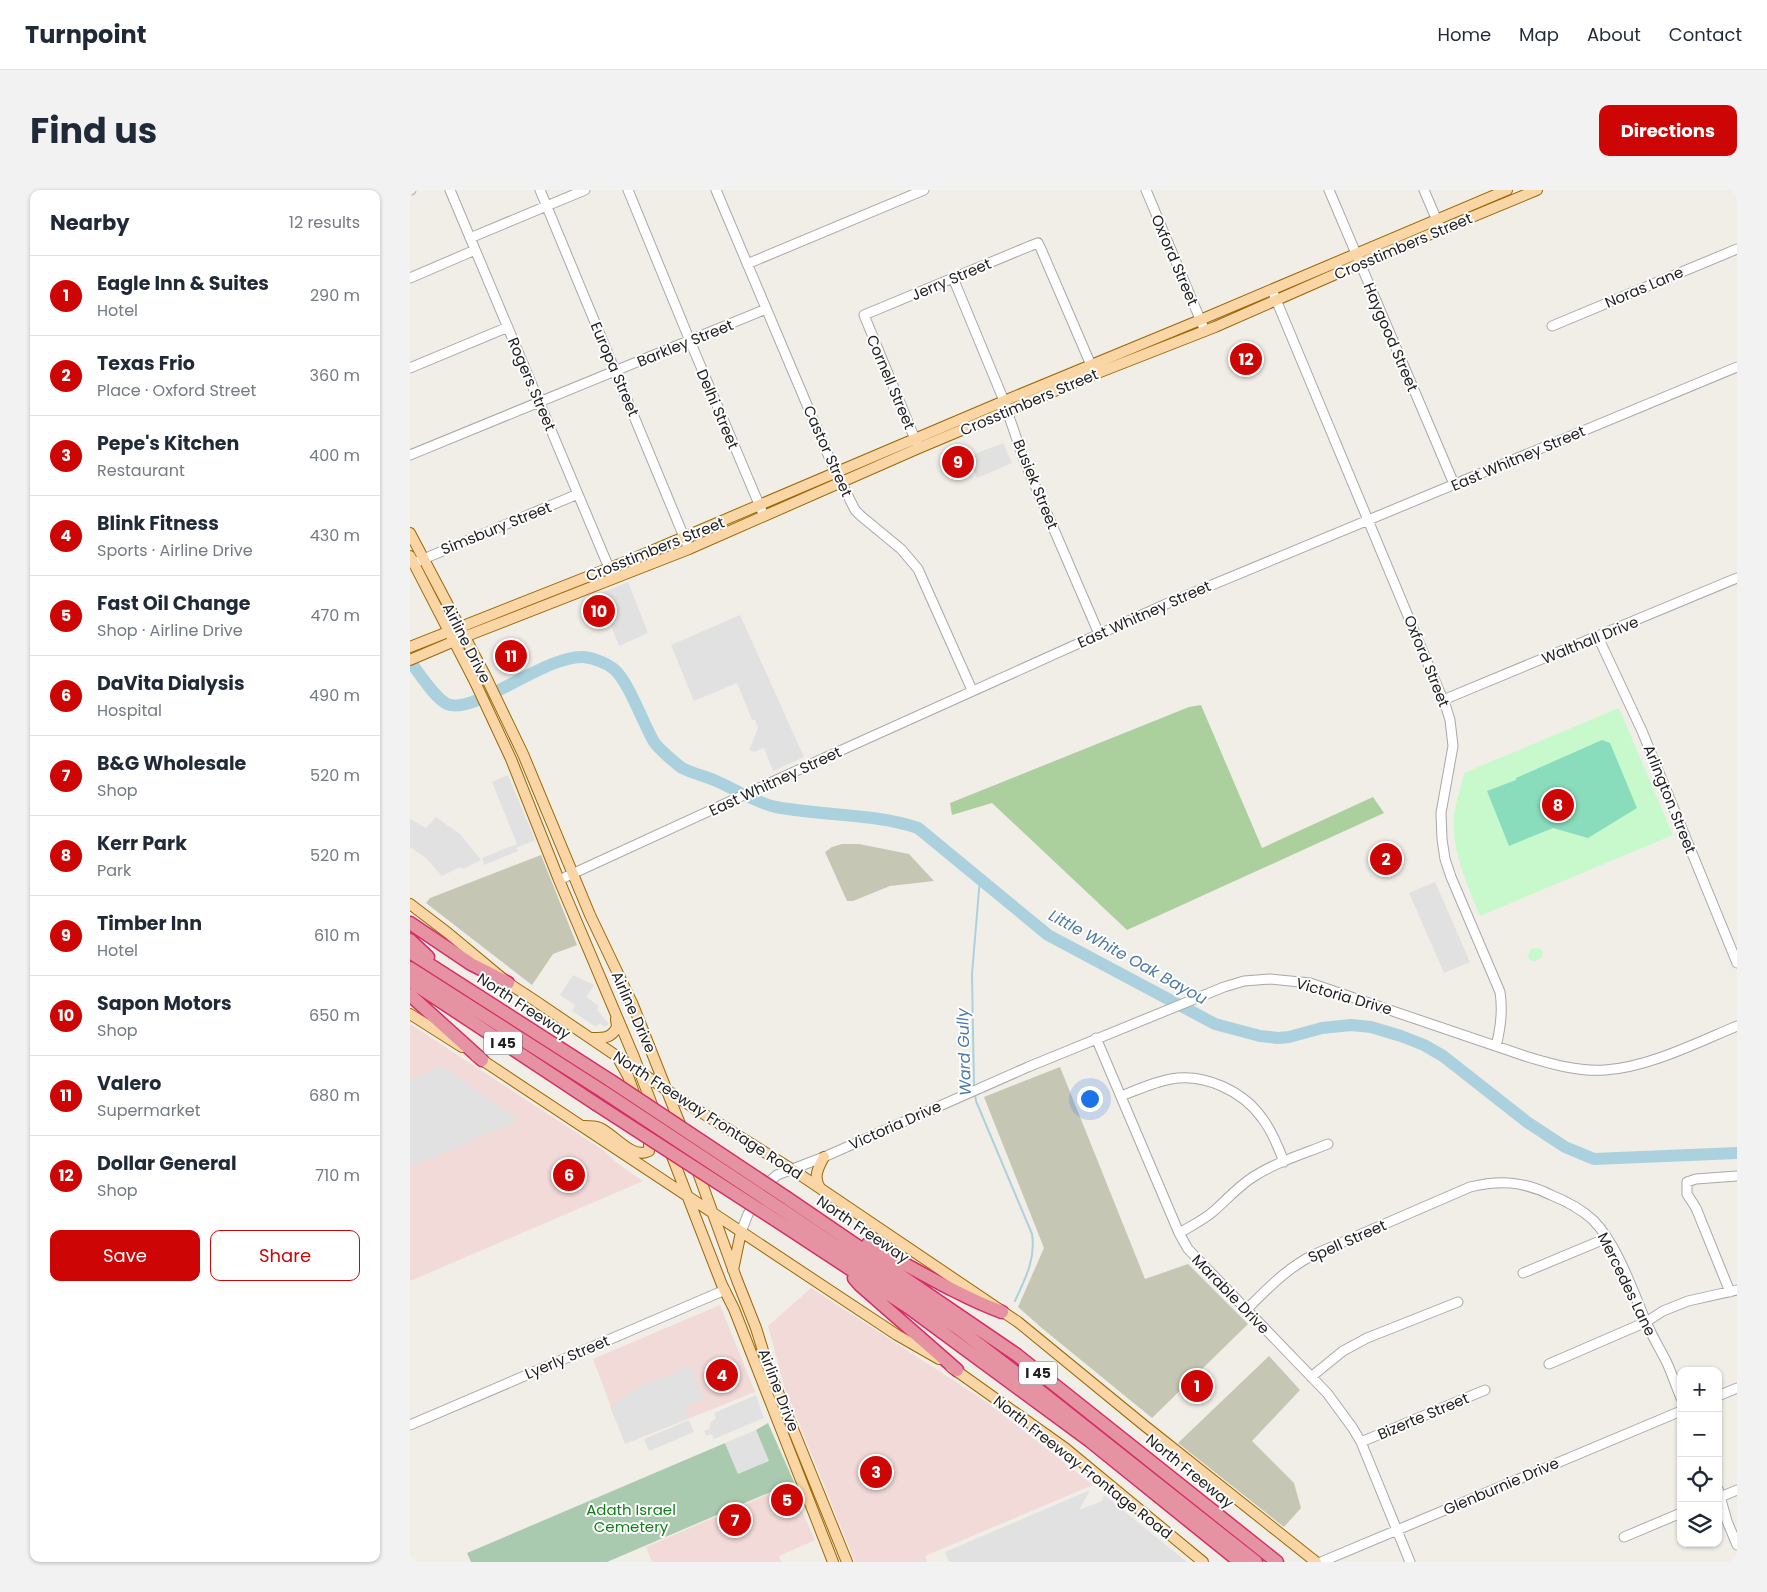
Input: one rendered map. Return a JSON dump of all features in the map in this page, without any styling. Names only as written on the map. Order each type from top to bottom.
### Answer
[{"type":"highway","points":[[410,923],[471,964],[508,983]]},
{"type":"highway","points":[[410,940],[452,979]]},
{"type":"highway","name":"North Freeway","points":[[410,952],[611,1081],[781,1209],[842,1264],[908,1307],[1090,1441],[1240,1562]]},
{"type":"highway","name":"North Freeway","points":[[410,968],[604,1092],[959,1329],[1256,1562]]},
{"type":"highway","name":"North Freeway","points":[[410,981],[596,1104],[781,1209],[813,1214],[1017,1355],[1278,1562]]},
{"type":"highway","points":[[410,995],[482,1060]]},
{"type":"highway","points":[[813,1214],[934,1280],[1002,1312]]},
{"type":"highway","points":[[842,1264],[860,1285],[957,1370]]},
{"type":"main road","name":"Crosstimbers Street","points":[[1439,226],[1507,190]]},
{"type":"main road","name":"Crosstimbers Street","points":[[917,443],[1008,412],[1092,369],[1272,290],[1358,258],[1520,193],[1537,190]]},
{"type":"main road","name":"Crosstimbers Street","points":[[415,646],[838,476],[917,443],[1004,401],[1205,330],[1276,300],[1358,258]]},
{"type":"main road","name":"Crosstimbers Street","points":[[410,660],[689,549],[764,516],[838,476]]},
{"type":"main road","name":"Airline Drive","points":[[410,533],[523,754],[598,933],[633,1005],[668,1090],[775,1384],[847,1562]]},
{"type":"main road","name":"Airline Drive","points":[[412,559],[475,682],[511,759],[639,1072],[833,1562]]},
{"type":"main road","points":[[550,592],[555,603]]},
{"type":"main road","points":[[511,759],[523,754]]},
{"type":"main road","name":"North Freeway Frontage Road","points":[[410,904],[508,983],[639,1072],[793,1170],[1018,1322],[1316,1562]]},
{"type":"main road","points":[[584,938],[598,933]]},
{"type":"main road","name":"North Freeway Frontage Road","points":[[410,1014],[897,1335],[957,1370],[1065,1448],[1203,1562]]},
{"type":"main road","points":[[588,1037],[604,1038],[611,1035],[617,1027],[616,1015]]},
{"type":"main road","points":[[580,1125],[600,1128],[634,1152],[643,1153],[649,1151],[647,1131],[628,1076],[617,1057]]},
{"type":"main road","points":[[821,1189],[816,1181],[818,1166],[824,1157]]},
{"type":"main road","points":[[733,1270],[741,1232]]},
{"type":"main road","points":[[736,1257],[743,1247],[757,1242]]},
{"type":"main road","points":[[725,1290],[733,1291],[738,1304],[750,1312]]},
{"type":"main road","points":[[764,1388],[775,1384]]},
{"type":"main road","points":[[803,1487],[815,1482]]},
{"type":"street","name":"Rogers Street","points":[[450,190],[614,578]]},
{"type":"street","name":"Europa Street","points":[[540,190],[689,549]]},
{"type":"street","points":[[470,238],[585,190]]},
{"type":"street","name":"Delhi Street","points":[[628,190],[764,516]]},
{"type":"street","name":"Castor Street","points":[[716,190],[838,476],[852,504],[861,516],[902,549],[918,569],[972,690]]},
{"type":"street","points":[[747,264],[924,190]]},
{"type":"street","name":"Oxford Street","points":[[1146,190],[1205,330]]},
{"type":"street","name":"Haygood Street","points":[[1329,190],[1454,484]]},
{"type":"street","points":[[1424,190],[1439,226]]},
{"type":"street","name":"Jerry Street","points":[[864,315],[1038,243],[1092,369]]},
{"type":"street","name":"Noras Lane","points":[[1552,326],[1737,249]]},
{"type":"street","points":[[410,278],[476,250]]},
{"type":"street","name":"Busiek Street","points":[[953,278],[1004,401],[1024,460],[1099,634]]},
{"type":"street","name":"Oxford Street","points":[[1272,290],[1444,700],[1450,720],[1453,746],[1442,813],[1442,839],[1450,877],[1500,992],[1502,1014],[1496,1046]]},
{"type":"street","name":"Barkley Street","points":[[410,455],[766,309]]},
{"type":"street","name":"Cornell Street","points":[[864,315],[917,443]]},
{"type":"street","points":[[410,368],[508,327]]},
{"type":"street","name":"East Whitney Street","points":[[559,880],[972,690],[1166,604],[1737,367]]},
{"type":"street","name":"Simsbury Street","points":[[412,559],[424,558],[578,494]]},
{"type":"street","name":"Walthall Drive","points":[[1444,700],[1737,578]]},
{"type":"street","name":"Arlington Street","points":[[1598,637],[1642,731],[1737,963]]},
{"type":"street","name":"Victoria Drive","points":[[741,1232],[748,1214],[769,1182],[777,1176],[1096,1038],[1224,987],[1244,981],[1270,979],[1310,983],[1549,1063],[1587,1070],[1604,1070],[1630,1066],[1652,1060],[1737,1026]]},
{"type":"street","name":"Marable Drive","points":[[1096,1038],[1178,1233],[1188,1250],[1340,1409],[1361,1442],[1410,1562]]},
{"type":"street","points":[[1121,1096],[1173,1078],[1189,1078],[1218,1084],[1250,1104],[1261,1117],[1278,1145],[1284,1162]]},
{"type":"street","points":[[1178,1233],[1213,1212],[1254,1176],[1328,1144]]},
{"type":"street","points":[[1549,1364],[1646,1322],[1663,1311],[1688,1301],[1734,1291],[1696,1208],[1687,1194],[1687,1182],[1696,1179],[1737,1176]]},
{"type":"street","name":"Mercedes Lane","points":[[1463,1189],[1489,1182],[1525,1184],[1540,1189],[1581,1210],[1594,1221],[1607,1238],[1646,1322],[1668,1364],[1677,1388]]},
{"type":"street","name":"Spell Street","points":[[1246,1310],[1299,1262],[1463,1189]]},
{"type":"street","points":[[1523,1273],[1607,1238]]},
{"type":"street","name":"Lyerly Street","points":[[410,1424],[725,1290]]},
{"type":"street","points":[[1311,1377],[1343,1351],[1367,1338],[1458,1302]]},
{"type":"street","points":[[1722,1394],[1737,1388]]},
{"type":"street","name":"Bizerte Street","points":[[1361,1442],[1485,1390]]},
{"type":"street","name":"Glenburnie Drive","points":[[1321,1562],[1679,1412]]},
{"type":"street","points":[[1722,1493],[1737,1490]]},
{"type":"street","points":[[1721,1502],[1737,1545]]},
{"type":"street","points":[[1624,1537],[1677,1515]]},
{"type":"shaded area","points":[[1003,443],[1012,463],[977,478],[973,469],[968,471],[965,466],[970,463],[967,457]]},
{"type":"shaded area","points":[[628,582],[648,633],[619,646],[599,594]]},
{"type":"shaded area","points":[[740,615],[804,757],[773,771],[764,748],[754,752],[749,750],[758,728],[755,720],[752,720],[737,683],[694,701],[671,645]]},
{"type":"shaded area","points":[[508,775],[535,840],[516,848],[518,851],[484,865],[482,858],[517,844],[492,782]]},
{"type":"shaded area","points":[[436,817],[460,834],[481,860],[442,876],[426,858],[410,847],[410,819],[426,828]]},
{"type":"shaded area","points":[[842,844],[859,844],[909,854],[934,881],[890,886],[853,901],[847,901],[825,852],[832,847]]},
{"type":"shaded area","points":[[541,855],[577,945],[553,954],[532,985],[426,903],[430,898]]},
{"type":"shaded area","points":[[1435,882],[1470,962],[1444,973],[1409,893]]},
{"type":"shaded area","points":[[573,975],[594,985],[586,997],[599,1006],[597,1010],[609,1024],[604,1027],[600,1023],[596,1027],[572,1011],[575,1005],[560,995]]},
{"type":"shaded area","points":[[410,1024],[606,1152],[617,1163],[643,1181],[410,1281]]},
{"type":"shaded area","points":[[442,1066],[513,1116],[516,1122],[410,1167],[410,1080]]},
{"type":"shaded area","points":[[1060,1067],[1145,1279],[1188,1264],[1248,1324],[1152,1418],[1018,1307],[1044,1248],[984,1097]]},
{"type":"shaded area","points":[[811,1288],[985,1401],[1093,1485],[925,1556],[927,1562],[855,1562],[784,1386],[768,1326]]},
{"type":"shaded area","points":[[720,1305],[755,1392],[625,1444],[593,1359]]},
{"type":"shaded area","points":[[1269,1356],[1300,1390],[1252,1441],[1294,1483],[1301,1508],[1284,1527],[1178,1443]]},
{"type":"shaded area","points":[[691,1366],[704,1399],[684,1406],[689,1418],[625,1443],[610,1407],[638,1387]]},
{"type":"shaded area","points":[[756,1395],[764,1418],[714,1439],[712,1434],[706,1436],[704,1431],[709,1429],[711,1422],[716,1418],[714,1413]]},
{"type":"shaded area","points":[[689,1420],[694,1432],[649,1451],[644,1439]]},
{"type":"shaded area","points":[[756,1430],[769,1461],[738,1474],[725,1443]]},
{"type":"shaded area","points":[[790,1485],[815,1540],[779,1556],[781,1562],[652,1562],[646,1547]]},
{"type":"shaded area","points":[[1090,1490],[1079,1510],[1102,1501],[1104,1495],[1187,1562],[949,1562],[945,1552]]},
{"type":"green space","points":[[1201,705],[1262,848],[1373,797],[1384,813],[1127,930],[992,803],[952,815],[950,803],[1189,707]]},
{"type":"green space","points":[[1619,708],[1673,835],[1480,916],[1461,867],[1455,841],[1454,815],[1464,773]]},
{"type":"green space","points":[[1602,740],[1610,743],[1637,808],[1588,838],[1553,828],[1509,846],[1487,791],[1516,780],[1516,778]]},
{"type":"green space","points":[[1538,948],[1543,951],[1542,957],[1532,961],[1527,957],[1531,949]]},
{"type":"green space","name":"Adath Israel Cemetery","points":[[768,1423],[794,1482],[607,1562],[471,1562],[467,1553],[725,1443],[738,1473],[768,1461],[756,1430]]},
{"type":"waterway","name":"Little White Oak Bayou","points":[[410,661],[442,701],[447,704],[459,705],[492,694],[550,665],[568,659],[592,658],[612,667],[620,676],[631,693],[654,742],[682,768],[776,807],[866,817],[918,828],[1048,935],[1215,1024],[1260,1036],[1278,1038],[1322,1028],[1351,1025],[1371,1027],[1401,1036],[1424,1045],[1443,1056],[1527,1122],[1565,1147],[1594,1159],[1737,1153]]},
{"type":"waterway","name":"Ward Gully","points":[[974,1087],[972,974],[980,878]]},
{"type":"waterway","name":"Ward Gully","points":[[975,1094],[976,1101],[1032,1234],[1031,1260],[1026,1277],[1015,1301]]},
{"type":"place","name":"Dollar General","points":[[1246,359]]},
{"type":"place","name":"Timber Inn","points":[[958,462]]},
{"type":"place","name":"Sapon Motors","points":[[599,611]]},
{"type":"place","name":"Valero","points":[[511,656]]},
{"type":"place","name":"Kerr Park","points":[[1558,805]]},
{"type":"place","name":"Texas Frio","points":[[1386,859]]},
{"type":"place","name":"DaVita Dialysis","points":[[569,1175]]},
{"type":"place","name":"Blink Fitness","points":[[722,1375]]},
{"type":"place","name":"Eagle Inn & Suites","points":[[1197,1386]]},
{"type":"place","name":"Pepe's Kitchen","points":[[876,1472]]},
{"type":"place","name":"Fast Oil Change","points":[[787,1500]]},
{"type":"place","name":"B&G Wholesale","points":[[735,1520]]}]
